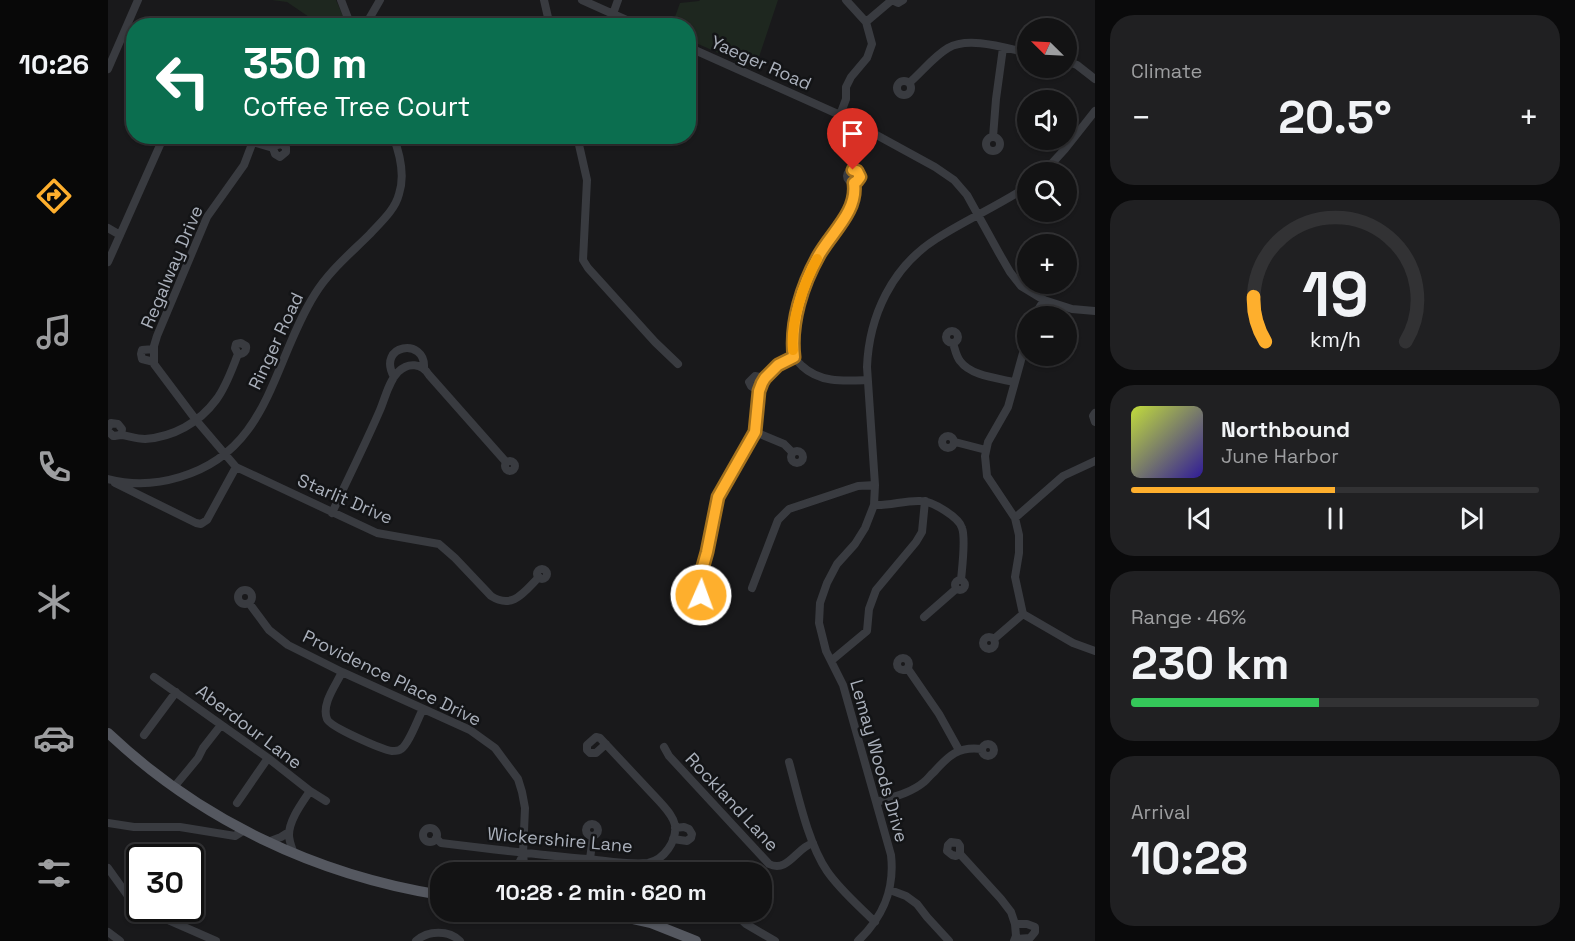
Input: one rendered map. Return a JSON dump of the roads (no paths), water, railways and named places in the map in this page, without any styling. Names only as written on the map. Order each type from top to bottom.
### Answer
[{"type":"main road","points":[[108,733],[174,787],[243,831],[294,854],[338,870],[405,889],[430,893]]},
{"type":"main road","points":[[647,922],[696,941]]},
{"type":"street","points":[[130,18],[138,0]]},
{"type":"street","points":[[341,0],[348,18]]},
{"type":"street","points":[[370,18],[380,0]]},
{"type":"street","points":[[544,0],[548,18]]},
{"type":"street","points":[[582,0],[622,18]]},
{"type":"street","points":[[613,14],[618,0]]},
{"type":"street","points":[[840,115],[846,99],[846,87],[851,77],[867,58],[872,44],[866,22],[846,0]]},
{"type":"street","points":[[866,22],[892,0],[898,3],[903,0]]},
{"type":"street","points":[[108,69],[126,28]]},
{"type":"street","points":[[909,83],[943,52],[955,45],[979,44],[1017,51]]},
{"type":"street","points":[[993,137],[1003,48]]},
{"type":"street","name":"Yaeger Road","points":[[696,51],[840,115],[945,173],[967,195],[999,254],[1021,286],[1044,300],[1072,309],[1095,311]]},
{"type":"street","points":[[1077,65],[1095,79]]},
{"type":"street","points":[[1053,162],[1095,111]]},
{"type":"street","points":[[108,262],[160,144]]},
{"type":"street","name":"Regalway Drive","points":[[224,455],[154,364],[154,349],[157,336],[207,217],[244,165],[252,144]]},
{"type":"street","points":[[265,144],[273,148]]},
{"type":"street","name":"Ringer Road","points":[[108,479],[138,483],[166,481],[184,476],[224,455],[245,435],[255,422],[317,290],[396,203],[400,194],[402,177],[396,144]]},
{"type":"street","points":[[580,144],[587,180],[583,260],[655,342],[678,364]]},
{"type":"street","points":[[854,183],[855,192],[852,204],[808,276],[792,344],[794,357],[816,376],[843,381],[867,380]]},
{"type":"street","points":[[979,215],[1017,193]]},
{"type":"street","name":"Lemay Woods Drive","points":[[858,941],[875,922],[885,905],[892,874],[891,855],[843,685],[823,643],[819,623],[820,603],[831,573],[860,537],[874,505],[875,486],[867,380],[867,354],[872,327],[897,277],[914,257],[935,239],[979,215]]},
{"type":"street","points":[[108,228],[120,235]]},
{"type":"street","points":[[1040,306],[1044,300]]},
{"type":"street","points":[[953,343],[958,358],[968,369],[1014,382]]},
{"type":"street","points":[[394,377],[390,371],[390,358],[394,353],[405,348],[411,348],[422,356],[425,360],[424,368]]},
{"type":"street","name":"Regalway Drive","points":[[154,349],[142,350],[141,354],[142,359],[154,362]]},
{"type":"street","points":[[121,435],[122,429],[118,424],[111,423],[108,430],[113,436],[143,439],[178,431],[196,420],[216,400],[238,354]]},
{"type":"street","points":[[698,584],[718,497],[755,432],[759,391],[765,378],[778,365],[794,357]]},
{"type":"street","points":[[332,513],[394,377],[400,370],[410,365],[424,368],[506,462]]},
{"type":"street","points":[[1019,366],[1008,407],[988,442],[985,456],[987,476],[1015,518],[1020,543],[1015,577],[1023,614],[1073,643],[1095,651]]},
{"type":"street","points":[[1095,413],[1093,416],[1095,422]]},
{"type":"street","points":[[755,432],[784,444],[792,452]]},
{"type":"street","points":[[955,442],[986,450]]},
{"type":"street","name":"Starlit Drive","points":[[224,455],[236,467],[377,533],[439,544],[491,596],[502,602],[519,598],[539,578]]},
{"type":"street","points":[[1015,518],[1063,476],[1095,461]]},
{"type":"street","points":[[108,479],[124,489],[204,525],[236,467]]},
{"type":"street","points":[[752,588],[778,520],[789,509],[858,486],[875,486]]},
{"type":"street","points":[[874,505],[925,501],[944,510],[962,528],[961,580],[965,584],[964,589],[959,591],[956,589],[924,617]]},
{"type":"street","points":[[831,661],[867,631],[869,609],[876,590],[920,537],[925,501]]},
{"type":"street","name":"Providence Place Drive","points":[[249,603],[261,622],[288,645],[470,730],[495,748],[518,779],[522,792],[525,808],[524,862]]},
{"type":"street","points":[[994,639],[1023,614]]},
{"type":"street","points":[[908,669],[939,714],[958,750]]},
{"type":"street","points":[[342,672],[326,706],[326,717],[329,723],[339,729],[390,751],[398,750],[402,749],[406,743],[423,709]]},
{"type":"street","name":"Aberdour Lane","points":[[154,676],[326,801]]},
{"type":"street","points":[[144,735],[176,692]]},
{"type":"street","points":[[174,787],[194,764],[221,725]]},
{"type":"street","name":"Wickershire Lane","points":[[436,838],[441,843],[523,854],[630,864],[650,862],[662,857],[673,839],[687,841],[691,838],[692,834],[689,829],[675,828],[670,813],[606,744]]},
{"type":"street","name":"Rockland Lane","points":[[664,747],[669,756],[770,864],[777,867],[783,866],[807,845],[813,843]]},
{"type":"street","points":[[877,802],[900,796],[925,782],[958,750],[982,749]]},
{"type":"street","points":[[237,803],[268,758]]},
{"type":"street","points":[[789,762],[813,843],[822,863],[832,878],[875,922]]},
{"type":"street","points":[[267,842],[288,832],[298,809],[310,791]]},
{"type":"street","points":[[108,823],[134,827],[180,827],[235,836],[243,831]]},
{"type":"street","points":[[673,839],[675,828]]},
{"type":"street","points":[[288,832],[294,854]]},
{"type":"street","points":[[590,859],[593,836]]},
{"type":"street","name":"Providence Place Drive","points":[[519,862],[523,854]]},
{"type":"street","points":[[960,854],[1011,912],[1015,924],[1014,940],[1030,938],[1035,932],[1035,927],[1031,925],[1015,924]]},
{"type":"street","points":[[108,868],[126,893]]},
{"type":"street","points":[[890,890],[917,904],[949,941]]},
{"type":"street","points":[[173,922],[216,941]]},
{"type":"street","points":[[744,922],[775,941]]},
{"type":"street","points":[[108,932],[120,941]]},
{"type":"street","points":[[416,941],[421,936],[437,933],[455,936],[460,941]]}]
